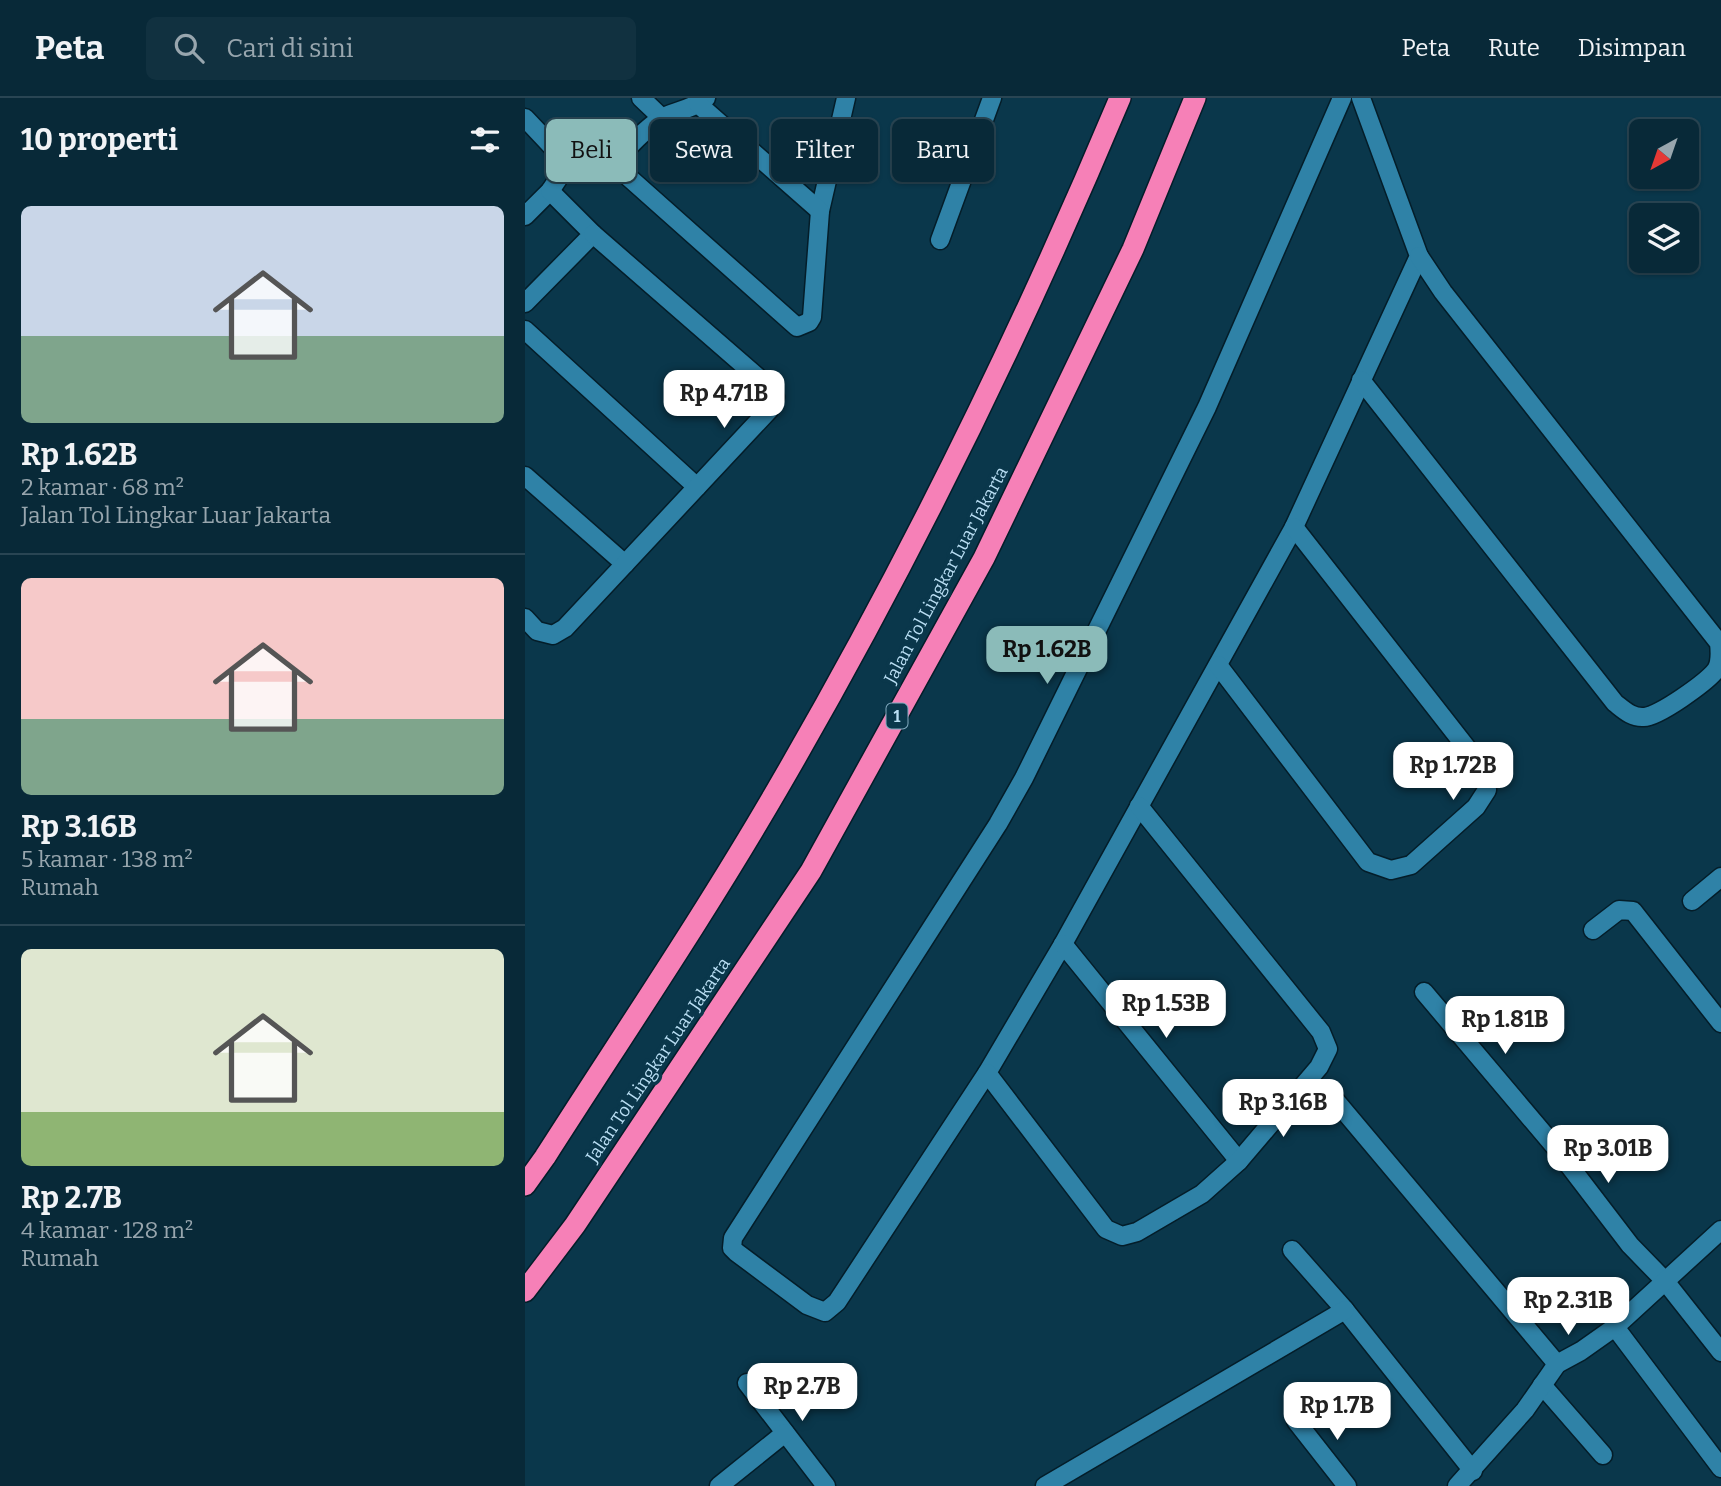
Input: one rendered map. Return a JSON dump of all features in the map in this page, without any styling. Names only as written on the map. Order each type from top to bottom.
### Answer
[{"type":"highway","points":[[525,1185],[778,789],[867,629],[962,444],[1054,248],[1120,98]]},
{"type":"highway","name":"Jalan Tol Lingkar Luar Jakarta","points":[[525,1291],[575,1225],[811,871],[984,558],[1133,248],[1195,98]]},
{"type":"street","points":[[641,98],[662,118]]},
{"type":"street","points":[[820,211],[702,101],[662,118],[619,157],[616,166],[797,327],[809,323],[812,317],[820,211],[846,98]]},
{"type":"street","points":[[940,240],[992,98]]},
{"type":"street","points":[[1342,98],[1207,407],[1024,778],[998,824],[733,1238],[732,1248],[807,1305],[825,1312],[837,1302],[987,1073],[1063,944],[1294,527],[1419,256]]},
{"type":"street","points":[[1361,98],[1419,256],[1443,292],[1719,643],[1718,668],[1658,713],[1644,718],[1629,715],[1615,703],[1361,380]]},
{"type":"street","points":[[525,118],[560,155],[558,179],[525,216]]},
{"type":"street","points":[[525,618],[537,631],[552,635],[565,628],[769,410],[775,397],[770,388],[593,234],[549,191]]},
{"type":"street","points":[[525,303],[593,234]]},
{"type":"street","points":[[525,330],[697,487]]},
{"type":"street","points":[[525,476],[625,564]]},
{"type":"street","points":[[1218,665],[1369,862],[1391,870],[1412,865],[1476,807],[1487,790],[1484,770],[1294,527]]},
{"type":"street","points":[[987,1073],[1106,1229],[1122,1236],[1137,1231],[1202,1194],[1240,1161],[1319,1067],[1328,1049],[1321,1032],[1139,806]]},
{"type":"street","points":[[1692,901],[1721,877]]},
{"type":"street","points":[[1593,930],[1619,909],[1633,911],[1721,1023]]},
{"type":"street","points":[[1063,944],[1240,1161]]},
{"type":"street","points":[[1424,992],[1555,1147],[1630,1245],[1665,1281],[1721,1352]]},
{"type":"street","points":[[1330,1094],[1557,1364]]},
{"type":"street","points":[[1457,1486],[1525,1410],[1557,1364],[1581,1351],[1615,1326],[1721,1230]]},
{"type":"street","points":[[1292,1250],[1345,1310],[1473,1471]]},
{"type":"street","points":[[1045,1486],[1345,1310]]},
{"type":"street","points":[[1615,1326],[1721,1468]]},
{"type":"street","points":[[747,1383],[826,1486]]},
{"type":"street","points":[[1542,1385],[1603,1455]]},
{"type":"street","points":[[1296,1421],[1347,1486]]},
{"type":"street","points":[[719,1486],[785,1433]]}]
